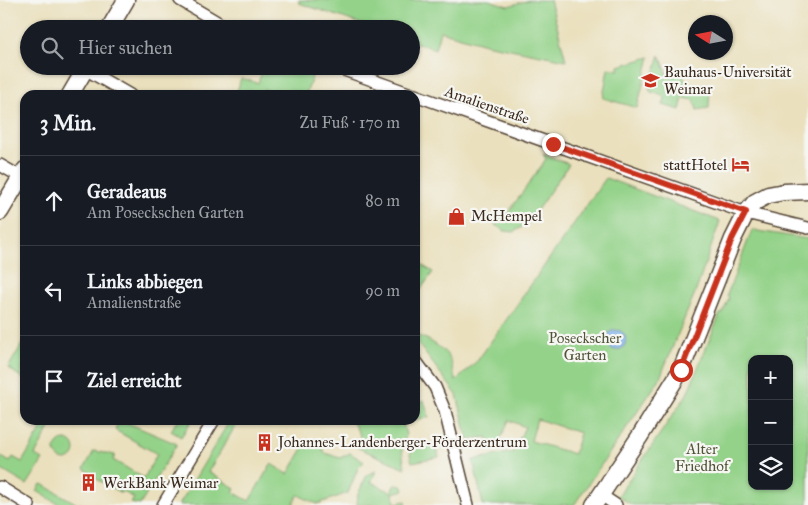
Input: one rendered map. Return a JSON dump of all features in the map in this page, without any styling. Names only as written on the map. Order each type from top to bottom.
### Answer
[{"type":"street","points":[[114,20],[126,0]]},
{"type":"street","points":[[180,0],[214,20]]},
{"type":"street","points":[[73,90],[82,75]]},
{"type":"street","points":[[97,75],[122,90]]},
{"type":"street","name":"Amalienstraße","points":[[358,75],[401,90]]},
{"type":"street","name":"Amalienstraße","points":[[420,97],[746,212],[808,228]]},
{"type":"street","points":[[0,165],[20,173]]},
{"type":"street","points":[[0,212],[20,179]]},
{"type":"street","points":[[616,505],[597,500],[681,370],[732,239],[746,212],[755,202],[768,195],[808,191]]},
{"type":"street","points":[[420,367],[435,387],[445,411],[468,505]]},
{"type":"street","points":[[163,505],[211,425]]},
{"type":"street","points":[[0,488],[29,505]]},
{"type":"green space","points":[[299,0],[489,0],[508,6],[529,0],[550,0],[566,60],[485,44],[440,31],[435,49],[420,44],[420,20],[349,20],[299,3]]},
{"type":"green space","points":[[660,55],[668,77],[682,74],[687,84],[710,87],[709,108],[697,110],[694,100],[683,98],[680,110],[663,105],[665,99],[663,95],[651,92],[649,89]]},
{"type":"green space","points":[[650,57],[637,108],[603,98],[608,68],[619,70],[619,66]]},
{"type":"green space","points":[[261,75],[313,75],[308,90],[238,90],[241,78],[258,83]]},
{"type":"green space","points":[[543,154],[569,164],[528,223],[514,232],[505,231],[495,225],[505,211],[508,213],[546,159]]},
{"type":"green space","name":"Poseckscher Garten","points":[[606,178],[720,221],[697,288],[659,380],[574,505],[483,505],[473,460],[513,452],[525,427],[509,420],[499,442],[489,443],[488,437],[468,440],[457,395],[420,347],[420,336],[438,347],[449,357],[456,381],[478,360]],"holes":[[[537,419],[580,433],[574,454],[531,441]]]},
{"type":"green space","name":"Alter Friedhof","points":[[752,230],[808,239],[808,505],[632,505],[618,496],[687,394],[720,314],[723,313],[729,298],[727,295]]},
{"type":"green space","points":[[420,264],[433,272],[420,291]]},
{"type":"green space","points":[[20,348],[20,376],[8,368]]},
{"type":"green space","points":[[424,400],[429,417],[420,419],[420,403]]},
{"type":"green space","points":[[44,425],[51,425],[35,455],[43,460],[27,485],[0,469],[0,456],[10,462],[13,457],[22,462]]},
{"type":"green space","points":[[117,425],[132,425],[177,444],[140,505],[131,503],[134,498],[95,478],[96,476],[84,469],[94,451],[115,455],[113,460],[144,478],[157,454],[115,430]]},
{"type":"green space","points":[[174,425],[189,425],[181,437],[171,431]]},
{"type":"green space","points":[[227,425],[236,425],[208,472],[235,488],[233,492],[249,501],[271,464],[288,474],[305,445],[319,442],[325,453],[340,458],[350,453],[364,462],[358,468],[348,493],[317,504],[298,495],[293,505],[179,505]]},
{"type":"green space","points":[[354,425],[404,425],[406,435],[402,450],[405,468],[356,447],[360,435]]},
{"type":"green space","points":[[65,440],[72,443],[75,450],[72,457],[65,460],[58,457],[55,450],[58,443]]},
{"type":"green space","points":[[436,444],[439,457],[412,462],[410,454],[414,448]]},
{"type":"green space","points":[[376,471],[371,482],[391,492],[395,484],[403,487],[404,490],[393,493],[395,503],[406,501],[407,505],[357,505],[358,494],[367,475]]},
{"type":"green space","points":[[41,484],[79,505],[60,505],[37,491]]},
{"type":"water","points":[[616,330],[623,333],[626,340],[623,347],[616,350],[609,347],[606,340],[609,333]]},
{"type":"place","name":"Bauhaus-Universität Weimar","points":[[650,81]]},
{"type":"place","name":"stattHotel","points":[[741,165]]},
{"type":"place","name":"McHempel","points":[[457,216]]},
{"type":"place","name":"Johannes-Landenberger-Förderzentrum","points":[[264,442]]},
{"type":"place","name":"WerkBank Weimar","points":[[89,483]]},
{"type":"route","points":[[553,144],[746,212],[732,239],[681,370]]}]
